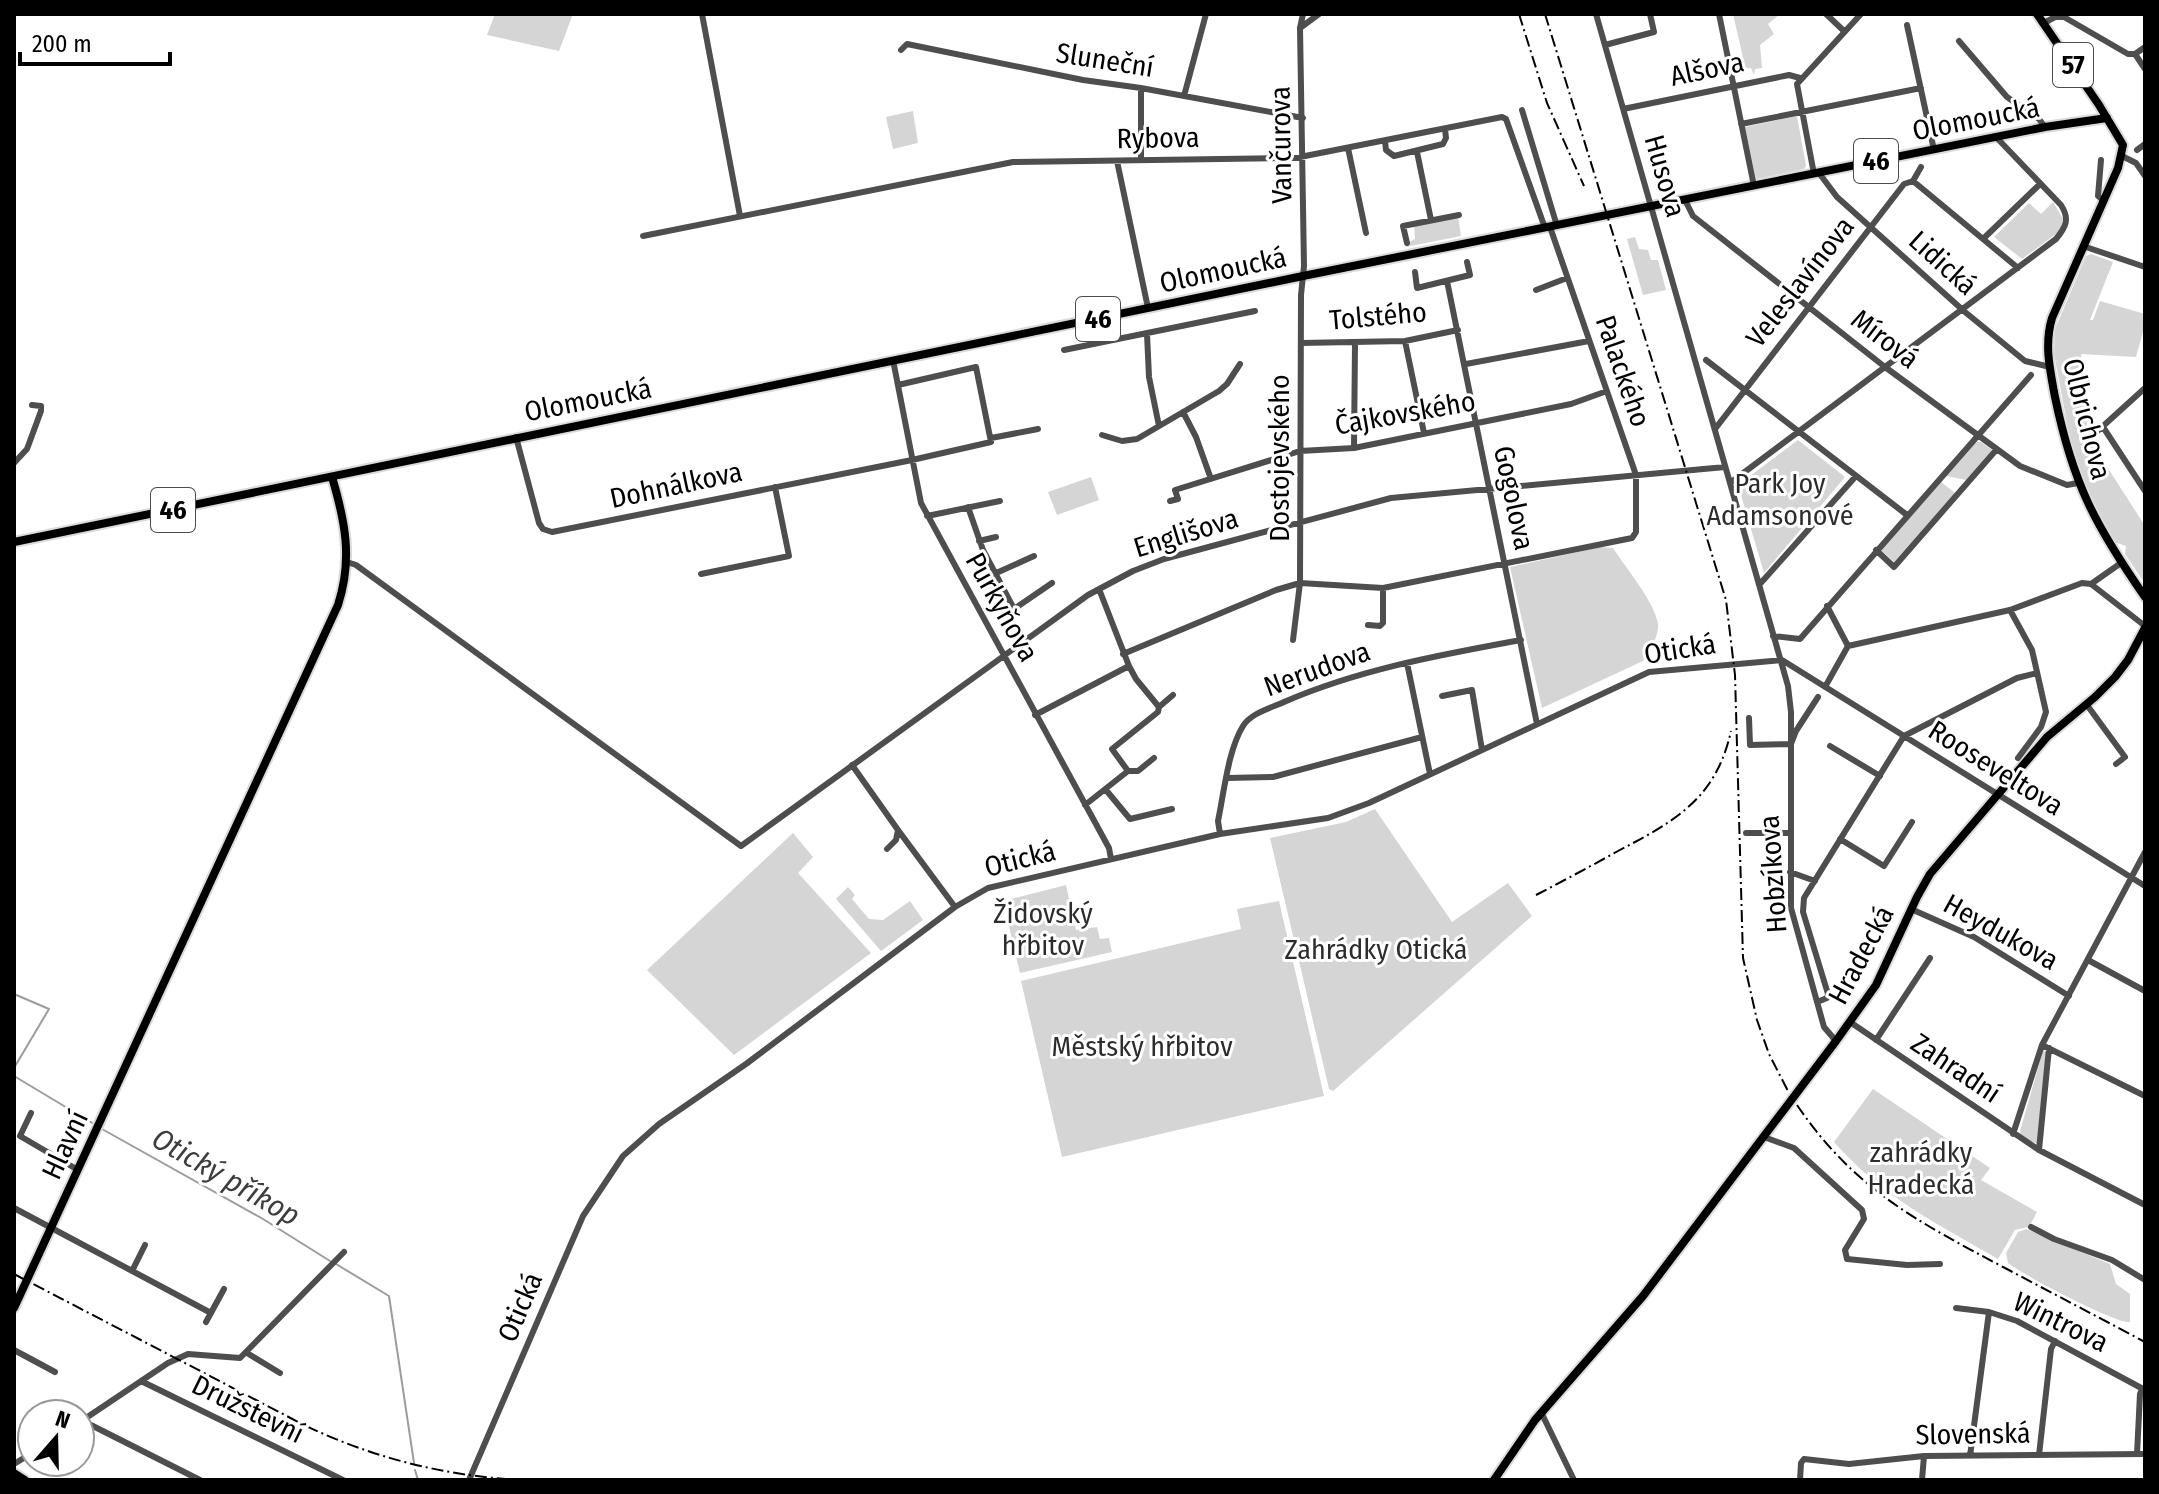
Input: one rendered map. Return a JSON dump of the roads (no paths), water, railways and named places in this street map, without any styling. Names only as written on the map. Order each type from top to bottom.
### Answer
[{"type":"main road","name":"57","points":[[2037,14],[2107,118]]},
{"type":"main road","name":"Olomoucká","points":[[332,477],[1303,276],[2045,127],[2107,118]]},
{"type":"main road","points":[[2107,118],[2122,142],[2122,156]]},
{"type":"main road","name":"Olbrichova","points":[[2122,156],[2050,324],[2048,346],[2063,433],[2078,483],[2093,518],[2145,597]]},
{"type":"main road","name":"46","points":[[14,542],[332,477]]},
{"type":"main road","name":"Hlavní","points":[[14,1308],[335,613],[347,562],[345,528],[332,477]]},
{"type":"main road","name":"Hradecká","points":[[1494,1480],[1541,1412],[1624,1318],[1850,1022],[1879,979],[1930,874],[2047,737],[2087,705],[2119,673],[2145,627]]},
{"type":"main road","points":[[14,1473],[25,1480]]},
{"type":"street","points":[[702,14],[740,216]]},
{"type":"street","points":[[1184,96],[1206,14]]},
{"type":"street","name":"Vančurova","points":[[1303,14],[1300,28],[1303,276]]},
{"type":"street","points":[[1300,28],[1319,14]]},
{"type":"street","name":"Husova","points":[[1596,14],[1730,483]]},
{"type":"street","points":[[1650,14],[1657,42]]},
{"type":"street","points":[[1719,14],[1754,186]]},
{"type":"street","points":[[1826,14],[1844,31]]},
{"type":"street","points":[[1816,173],[1796,86],[1861,14]]},
{"type":"street","points":[[2044,23],[2055,17],[2064,17],[2128,54],[2135,54],[2145,47]]},
{"type":"street","points":[[1907,25],[1934,150]]},
{"type":"street","points":[[1605,45],[1654,32]]},
{"type":"street","points":[[1959,41],[2007,97],[2039,119],[2045,127]]},
{"type":"street","name":"Sluneční","points":[[901,50],[907,44],[1083,80],[1303,118]]},
{"type":"street","points":[[2135,54],[2145,69]]},
{"type":"street","name":"Alšova","points":[[1623,109],[1789,75],[1800,78]]},
{"type":"street","points":[[1141,88],[1141,160]]},
{"type":"street","points":[[1741,124],[1921,88]]},
{"type":"street","points":[[1522,110],[1551,227]]},
{"type":"street","name":"Rybova","points":[[643,236],[1013,162],[1303,158],[1502,117],[1506,119],[1551,227]]},
{"type":"street","points":[[1385,141],[1386,150],[1394,156],[1417,152],[1443,144],[1445,129]]},
{"type":"street","points":[[1730,483],[2018,268],[2064,230],[2066,214],[1996,137]]},
{"type":"street","points":[[2137,150],[2145,144]]},
{"type":"street","points":[[1348,148],[1366,233]]},
{"type":"street","points":[[1417,152],[1431,220]]},
{"type":"street","points":[[2122,156],[2136,163],[2145,176]]},
{"type":"street","points":[[2101,160],[2098,196],[2103,200]]},
{"type":"street","points":[[1117,161],[1148,308]]},
{"type":"street","name":"Veleslavínova","points":[[1715,429],[1870,227],[1906,182],[1913,181],[1921,167]]},
{"type":"street","name":"Lidická","points":[[1816,173],[1836,196],[1961,309],[2025,361],[2050,367]]},
{"type":"street","points":[[2100,175],[2113,177]]},
{"type":"street","points":[[1913,181],[2018,268]]},
{"type":"street","points":[[1983,239],[2040,184]]},
{"type":"street","name":"Mírová","points":[[1685,200],[1693,216],[1885,367],[1997,449],[2029,472],[2067,485],[2078,483]]},
{"type":"street","points":[[1407,243],[1403,226],[1459,215]]},
{"type":"street","name":"Palackého","points":[[1505,564],[1632,538],[1636,532],[1636,475],[1551,227]]},
{"type":"street","points":[[2083,246],[2145,267]]},
{"type":"street","points":[[1415,272],[1417,288],[1470,275],[1467,262]]},
{"type":"street","name":"Dostojevského","points":[[1293,640],[1300,583],[1303,276]]},
{"type":"street","points":[[1536,290],[1567,278]]},
{"type":"street","name":"Gogolova","points":[[1447,281],[1537,724]]},
{"type":"street","points":[[1064,350],[1255,311]]},
{"type":"street","name":"Tolstého","points":[[1301,343],[1405,341],[1458,330]]},
{"type":"street","points":[[1147,334],[1149,377],[1159,426]]},
{"type":"street","points":[[1405,341],[1424,433]]},
{"type":"street","points":[[1466,364],[1589,341]]},
{"type":"street","points":[[1354,448],[1355,343]]},
{"type":"street","name":"Purkyňova","points":[[893,360],[921,503],[1109,848],[1111,859]]},
{"type":"street","points":[[1706,360],[1907,515]]},
{"type":"street","points":[[1102,435],[1128,441],[1159,426],[1227,384],[1240,364]]},
{"type":"street","points":[[898,385],[976,367],[991,438],[991,442],[912,460]]},
{"type":"street","points":[[1773,636],[1800,639],[2031,375]]},
{"type":"street","points":[[2091,437],[2145,388]]},
{"type":"street","name":"Čajkovského","points":[[1170,501],[1178,499],[1175,490],[1300,451],[1354,448],[1571,404],[1607,391]]},
{"type":"street","points":[[14,463],[27,449],[41,411],[41,406],[32,405]]},
{"type":"street","points":[[1183,412],[1211,479]]},
{"type":"street","points":[[2103,427],[2145,491]]},
{"type":"street","points":[[991,438],[1038,429]]},
{"type":"street","name":"Dohnálkova","points":[[516,437],[539,523],[548,532],[912,460]]},
{"type":"street","points":[[1876,550],[1894,567],[1997,449]]},
{"type":"street","name":"Englišova","points":[[347,562],[356,565],[741,846],[1099,589],[1164,559],[1391,498],[1725,467]]},
{"type":"street","points":[[1759,585],[1856,476]]},
{"type":"street","name":"Hobzíkova","points":[[1730,483],[1782,660],[1790,698],[1791,900],[1796,930],[1824,1027],[1836,1041]]},
{"type":"street","points":[[701,574],[789,556],[775,487]]},
{"type":"street","points":[[927,516],[1000,501]]},
{"type":"street","points":[[968,507],[979,541],[1014,609],[1052,583]]},
{"type":"street","points":[[979,541],[996,537]]},
{"type":"street","points":[[994,574],[1034,556]]},
{"type":"street","points":[[2091,584],[2119,560]]},
{"type":"street","points":[[1123,654],[1276,590],[1300,583],[1383,588],[1505,564]]},
{"type":"street","points":[[1782,660],[1825,687],[1848,646],[2010,610],[2082,583],[2091,584],[2145,627]]},
{"type":"street","points":[[1368,625],[1380,626],[1383,623],[1383,588]]},
{"type":"street","points":[[1099,589],[1129,666],[1159,707]]},
{"type":"street","points":[[1827,606],[1848,646]]},
{"type":"street","points":[[2010,610],[2032,650],[2046,716],[2039,731],[2018,758]]},
{"type":"street","name":"Nerudova","points":[[1220,834],[1218,821],[1227,778],[1244,724],[1259,713],[1315,688],[1373,670],[1521,640]]},
{"type":"street","name":"Otická","points":[[470,1478],[583,1216],[623,1156],[659,1124],[746,1064],[955,907],[988,888],[1220,834],[1336,816],[1649,672],[1782,660]]},
{"type":"street","points":[[1407,663],[1430,774]]},
{"type":"street","points":[[1035,715],[1129,666]]},
{"type":"street","points":[[1817,1002],[1827,998],[1828,992],[1803,912],[1804,901],[1904,736],[2017,678],[2037,673]]},
{"type":"street","name":"Rooseveltova","points":[[1825,687],[2145,886]]},
{"type":"street","points":[[1442,696],[1472,690],[1482,750]]},
{"type":"street","points":[[1128,771],[1112,749],[1158,712],[1159,707],[1173,695]]},
{"type":"street","name":"Hobzíkova","points":[[1791,744],[1818,697]]},
{"type":"street","points":[[2087,705],[2125,757],[2116,764]]},
{"type":"street","points":[[1749,718],[1750,745],[1791,744]]},
{"type":"street","points":[[1227,778],[1281,775],[1422,737]]},
{"type":"street","points":[[1830,746],[1880,776]]},
{"type":"street","points":[[1085,805],[1128,771],[1138,771],[1154,758]]},
{"type":"street","points":[[852,765],[955,907]]},
{"type":"street","points":[[1106,790],[1130,819],[1172,809]]},
{"type":"street","points":[[1840,839],[1884,866],[1912,822]]},
{"type":"street","points":[[887,849],[896,840],[898,830]]},
{"type":"street","points":[[1746,833],[1790,833]]},
{"type":"street","points":[[2013,1134],[2046,1046],[2069,996],[2145,852]]},
{"type":"street","points":[[1790,872],[1815,881]]},
{"type":"street","points":[[1791,900],[1804,901]]},
{"type":"street","name":"Heydukova","points":[[1911,909],[1974,937],[2069,996]]},
{"type":"street","points":[[1876,1040],[1930,958]]},
{"type":"street","points":[[2088,960],[2145,991]]},
{"type":"street","name":"Zahradní","points":[[1850,1022],[2013,1134],[2145,1205]]},
{"type":"street","points":[[2046,1046],[2145,1096]]},
{"type":"street","points":[[2039,1150],[2046,1046]]},
{"type":"street","points":[[31,1113],[20,1136],[78,1170]]},
{"type":"street","points":[[1764,1137],[1794,1148],[1862,1210],[1864,1219],[1845,1250],[1847,1259],[1881,1264],[1940,1264]]},
{"type":"street","points":[[14,1208],[211,1313]]},
{"type":"street","points":[[2031,1227],[2054,1239],[2112,1260],[2145,1280]]},
{"type":"street","points":[[132,1271],[145,1245]]},
{"type":"street","points":[[96,1411],[177,1359],[197,1353],[232,1359],[247,1353],[344,1252]]},
{"type":"street","points":[[1929,1256],[1930,1265]]},
{"type":"street","points":[[206,1322],[224,1289]]},
{"type":"street","name":"Wintrova","points":[[1956,1308],[1989,1312],[2017,1321],[2144,1389],[2140,1394],[2141,1454]]},
{"type":"street","points":[[1970,1456],[1989,1312]]},
{"type":"street","points":[[2039,1455],[2051,1349],[2055,1341]]},
{"type":"street","points":[[14,1350],[55,1372]]},
{"type":"street","points":[[247,1353],[280,1373]]},
{"type":"street","name":"Družstevní","points":[[141,1381],[338,1479]]},
{"type":"street","points":[[1541,1412],[1574,1480]]},
{"type":"street","points":[[96,1428],[200,1480]]},
{"type":"street","name":"Slovenská","points":[[1800,1480],[1802,1460],[1849,1464],[1924,1456],[2141,1454]]},
{"type":"street","points":[[1922,1480],[1924,1456]]},
{"type":"waterway","name":"Otický příkop","points":[[14,994],[49,1009],[14,1068]]},
{"type":"waterway","name":"Otický příkop","points":[[14,1076],[94,1124]]},
{"type":"waterway","name":"Otický příkop","points":[[102,1129],[263,1219],[330,1261]]},
{"type":"waterway","name":"Otický příkop","points":[[336,1264],[389,1296],[414,1463]]},
{"type":"waterway","name":"Otický příkop","points":[[415,1470],[418,1480]]},
{"type":"railway","points":[[1519,14],[1547,103],[1584,186]]},
{"type":"railway","points":[[1545,14],[1726,600],[1735,675],[1743,958],[1757,1020],[1769,1054],[1789,1093]]},
{"type":"railway","points":[[1536,895],[1675,818],[1704,791],[1715,774],[1731,731]]},
{"type":"railway","points":[[1797,1105],[1841,1159],[1890,1201],[1944,1235],[2145,1342]]},
{"type":"railway","points":[[14,1274],[330,1437],[383,1456],[437,1470],[521,1480]]},
{"type":"park label","name":"Park Joy Adamsonové","points":[[1780,499]]},
{"type":"park label","name":"Židovský hřbitov","points":[[1043,929]]},
{"type":"park label","name":"Zahrádky Otická","points":[[1376,949]]},
{"type":"park label","name":"Městský hřbitov","points":[[1142,1046]]},
{"type":"park label","name":"zahrádky Hradecká","points":[[1921,1168]]}]
